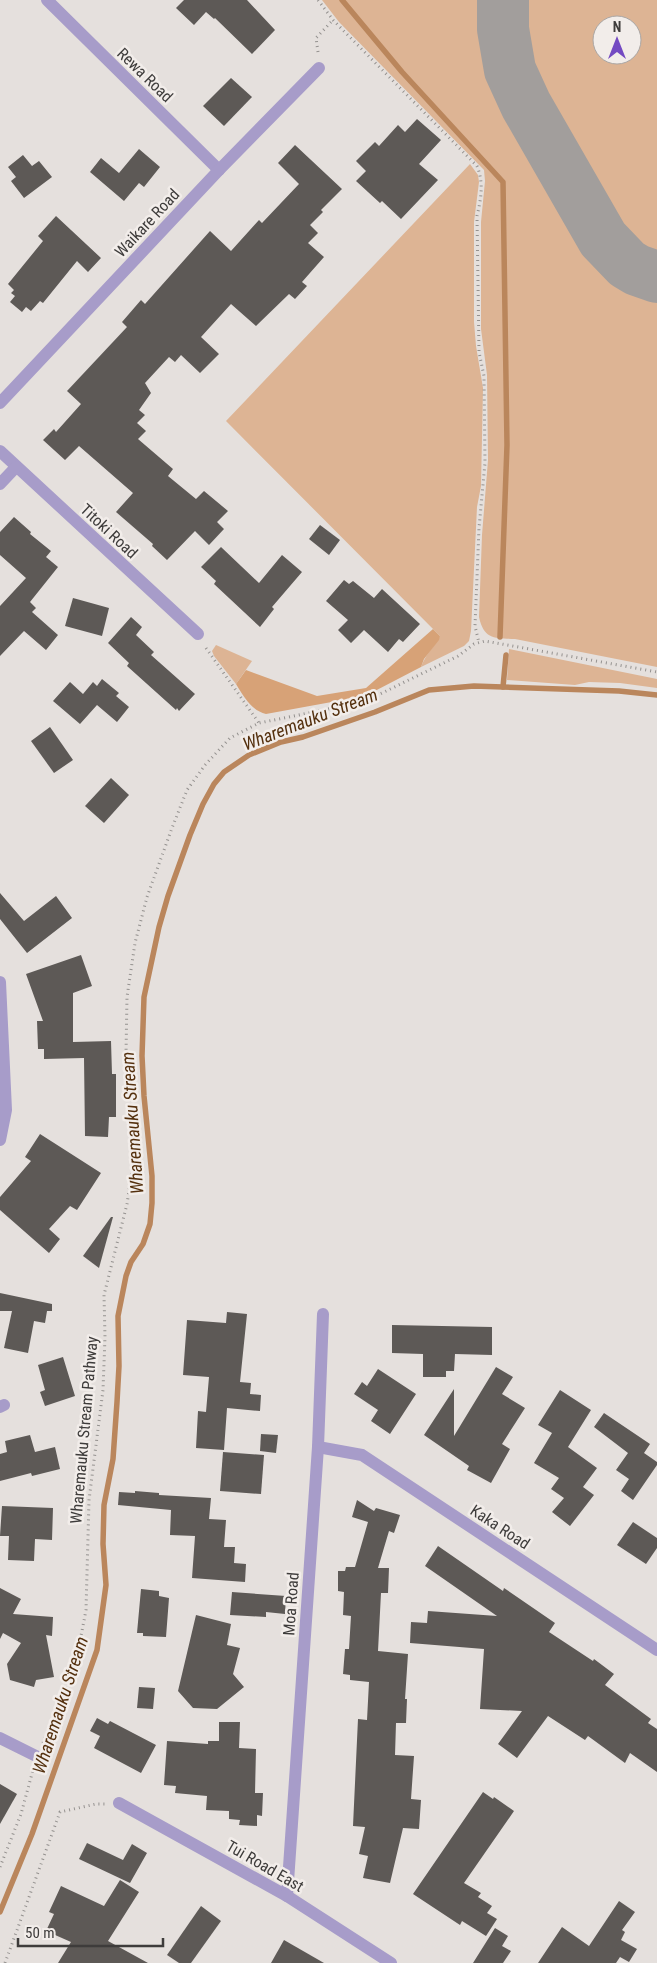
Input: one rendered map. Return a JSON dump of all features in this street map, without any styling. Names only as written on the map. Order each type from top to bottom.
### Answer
[{"type":"street","name":"Rewa Road","points":[[48,1],[219,170]]},
{"type":"street","name":"Waikare Road","points":[[0,403],[219,170],[320,68]]},
{"type":"street","name":"Titoki Road","points":[[0,451],[198,634]]},
{"type":"street","points":[[0,484],[16,467]]},
{"type":"street","points":[[0,982],[6,1110],[0,1140]]},
{"type":"street","name":"Moa Road","points":[[287,1896],[318,1447],[323,1314]]},
{"type":"street","name":"Kaka Road","points":[[318,1447],[362,1456],[657,1650]]},
{"type":"street","points":[[0,1738],[38,1757]]},
{"type":"street","name":"Tui Road East","points":[[119,1803],[287,1896],[391,1963]]},
{"type":"path","points":[[318,0],[333,20],[477,166],[482,176],[477,216],[479,352],[484,376],[485,463],[479,528],[476,626],[479,642],[485,641],[657,672]]},
{"type":"path","points":[[320,68],[316,38],[333,20]]},
{"type":"path","points":[[198,634],[259,723]]},
{"type":"path","name":"Wharemauku Stream Pathway","points":[[0,1868],[21,1814],[38,1757],[77,1657],[86,1610],[90,1500],[103,1390],[104,1295],[132,1171],[132,1135],[126,1054],[126,997],[135,943],[147,897],[172,828],[187,790],[205,765],[230,738],[259,723],[348,704],[378,695],[458,656],[479,642]]},
{"type":"path","points":[[5,1963],[60,1812],[96,1804],[119,1803]]},
{"type":"shaded area","points":[[322,0],[657,0],[657,667],[515,639],[496,638],[487,634],[481,625],[479,617],[482,535],[488,460],[487,375],[481,329],[481,222],[485,181],[484,170],[339,22]]},
{"type":"shaded area","points":[[470,164],[478,175],[479,182],[474,222],[474,322],[483,388],[481,486],[477,507],[471,631],[469,641],[464,646],[421,667],[440,636],[226,421]]},
{"type":"shaded area","points":[[433,629],[440,636],[439,640],[424,659],[421,667],[371,693],[359,697],[266,714],[252,706],[236,684],[246,670],[317,696],[366,688]]},
{"type":"shaded area","points":[[216,645],[252,661],[236,684],[214,656],[212,651]]},
{"type":"shaded area","points":[[509,649],[657,679],[657,688],[620,683],[589,682],[575,685],[507,680]]},
{"type":"building","points":[[184,0],[247,0],[275,30],[252,54],[215,18],[206,12],[194,25],[176,8]]},
{"type":"building","points":[[231,78],[252,97],[224,126],[203,106]]},
{"type":"building","points":[[417,119],[441,140],[419,164],[438,180],[401,219],[356,181],[366,171],[356,161],[375,142],[379,146],[398,125],[405,132]]},
{"type":"building","points":[[295,145],[342,189],[321,210],[323,212],[310,225],[318,233],[308,243],[324,257],[302,282],[307,286],[295,299],[289,294],[256,326],[231,304],[201,337],[219,354],[200,373],[181,355],[175,362],[169,357],[145,383],[151,393],[139,410],[145,415],[137,423],[146,431],[138,439],[173,469],[168,476],[196,499],[204,491],[228,511],[217,522],[224,529],[209,545],[195,531],[167,560],[152,546],[153,544],[116,512],[133,493],[79,446],[65,460],[43,440],[54,429],[56,432],[81,404],[67,391],[127,327],[122,322],[141,300],[145,304],[210,231],[231,251],[259,220],[262,223],[299,184],[278,163]]},
{"type":"building","points":[[139,149],[160,167],[144,187],[139,183],[124,201],[90,172],[101,158],[119,173]]},
{"type":"building","points":[[23,155],[32,166],[39,161],[52,177],[24,198],[11,181],[16,177],[8,167]]},
{"type":"building","points":[[56,216],[101,258],[88,272],[77,261],[43,303],[40,301],[31,311],[26,307],[22,312],[10,302],[15,296],[11,293],[14,290],[8,284],[43,241],[38,236]]},
{"type":"building","points":[[14,517],[31,532],[30,534],[51,551],[46,557],[58,567],[30,602],[36,608],[32,612],[58,635],[46,650],[24,631],[0,656],[0,606],[26,578],[0,555],[0,532]]},
{"type":"building","points":[[320,525],[340,540],[329,555],[309,539]]},
{"type":"building","points":[[221,547],[259,583],[282,555],[302,572],[272,607],[274,609],[260,627],[214,584],[216,581],[201,567]]},
{"type":"building","points":[[344,580],[349,584],[353,581],[374,598],[382,589],[420,624],[403,642],[399,639],[388,652],[364,630],[351,643],[338,630],[348,620],[326,601]]},
{"type":"building","points":[[73,598],[109,608],[102,636],[65,626]]},
{"type":"building","points":[[131,617],[142,627],[136,635],[154,652],[151,655],[195,694],[179,711],[127,666],[129,663],[108,643]]},
{"type":"building","points":[[102,679],[119,693],[116,696],[129,707],[117,722],[97,705],[80,724],[53,701],[70,682],[83,694],[93,682],[97,686]]},
{"type":"building","points":[[50,727],[73,760],[54,773],[31,741]]},
{"type":"building","points":[[111,778],[129,795],[104,823],[85,806]]},
{"type":"building","points":[[0,893],[24,921],[56,896],[72,918],[27,953],[0,919]]},
{"type":"building","points":[[81,955],[92,986],[73,993],[73,1042],[111,1041],[112,1074],[116,1074],[116,1117],[109,1117],[108,1137],[85,1136],[84,1058],[44,1059],[44,1049],[38,1049],[37,1021],[43,1021],[26,974]]},
{"type":"building","points":[[40,1134],[101,1173],[77,1210],[70,1206],[49,1229],[60,1239],[49,1253],[0,1210],[0,1197],[31,1161],[25,1157]]},
{"type":"building","points":[[111,1217],[113,1217],[99,1268],[83,1256]]},
{"type":"building","points":[[0,1293],[52,1304],[52,1311],[47,1311],[45,1323],[34,1321],[28,1353],[4,1348],[12,1311],[0,1311]]},
{"type":"building","points":[[227,1312],[247,1314],[240,1382],[251,1383],[250,1394],[261,1395],[260,1411],[227,1408],[224,1450],[196,1448],[198,1411],[206,1412],[209,1377],[183,1375],[187,1320],[226,1323]]},
{"type":"building","points":[[392,1325],[492,1327],[492,1355],[455,1354],[454,1371],[446,1371],[446,1377],[423,1377],[423,1354],[392,1353]]},
{"type":"building","points":[[63,1357],[75,1396],[45,1406],[40,1392],[45,1390],[38,1365]]},
{"type":"building","points":[[496,1367],[513,1377],[502,1394],[525,1408],[502,1444],[510,1449],[491,1483],[467,1470],[469,1466],[424,1435],[454,1389],[454,1436]]},
{"type":"building","points":[[378,1369],[416,1394],[390,1434],[371,1421],[378,1410],[354,1394],[362,1382],[367,1386]]},
{"type":"building","points":[[560,1390],[591,1410],[568,1447],[597,1468],[583,1487],[594,1495],[570,1526],[552,1512],[564,1498],[551,1489],[559,1478],[534,1463],[552,1433],[538,1425]]},
{"type":"building","points":[[604,1413],[650,1444],[644,1453],[657,1462],[657,1465],[633,1500],[621,1491],[629,1479],[616,1470],[628,1453],[594,1427]]},
{"type":"building","points":[[261,1434],[278,1435],[276,1453],[260,1451]]},
{"type":"building","points":[[30,1435],[35,1452],[55,1447],[60,1469],[32,1476],[31,1473],[0,1481],[0,1454],[7,1452],[5,1441]]},
{"type":"building","points":[[223,1452],[264,1455],[261,1494],[220,1491]]},
{"type":"building","points":[[135,1491],[159,1493],[159,1495],[211,1498],[209,1519],[226,1520],[224,1547],[235,1547],[234,1563],[246,1564],[245,1582],[192,1578],[195,1536],[170,1535],[171,1510],[118,1505],[119,1492],[135,1493]]},
{"type":"building","points":[[357,1500],[374,1511],[376,1508],[400,1515],[394,1533],[389,1531],[378,1568],[389,1568],[388,1593],[381,1593],[378,1651],[408,1654],[405,1699],[407,1699],[406,1723],[396,1723],[395,1755],[414,1756],[411,1799],[421,1800],[419,1829],[403,1828],[390,1883],[363,1878],[368,1856],[359,1854],[365,1827],[353,1826],[358,1719],[367,1720],[369,1682],[350,1680],[350,1675],[343,1674],[345,1649],[349,1649],[351,1616],[343,1615],[344,1592],[338,1591],[338,1571],[345,1571],[346,1567],[355,1567],[368,1522],[352,1517]]},
{"type":"building","points":[[2,1506],[53,1508],[52,1540],[35,1539],[34,1561],[8,1560],[9,1536],[0,1536]]},
{"type":"building","points":[[633,1522],[657,1538],[657,1548],[646,1564],[617,1545]]},
{"type":"building","points":[[438,1546],[503,1591],[504,1588],[555,1623],[549,1632],[593,1661],[594,1659],[614,1674],[605,1685],[651,1719],[648,1723],[657,1729],[657,1772],[630,1753],[625,1763],[588,1736],[585,1740],[548,1716],[517,1758],[498,1744],[522,1711],[480,1709],[484,1649],[410,1643],[411,1622],[427,1623],[428,1611],[497,1616],[425,1566]]},
{"type":"building","points":[[0,1588],[21,1599],[13,1614],[53,1617],[52,1636],[46,1635],[54,1677],[36,1680],[34,1687],[10,1680],[7,1664],[21,1643],[3,1633],[0,1639]]},
{"type":"building","points":[[141,1589],[159,1591],[159,1596],[169,1598],[166,1637],[143,1636],[143,1633],[137,1633]]},
{"type":"building","points":[[232,1592],[286,1596],[285,1614],[266,1612],[266,1617],[230,1615]]},
{"type":"building","points":[[196,1615],[231,1624],[227,1645],[240,1648],[233,1674],[244,1687],[217,1709],[193,1708],[178,1691]]},
{"type":"building","points":[[139,1687],[155,1688],[153,1709],[137,1708]]},
{"type":"building","points":[[97,1718],[108,1724],[110,1721],[156,1745],[141,1773],[94,1748],[100,1736],[90,1731]]},
{"type":"building","points":[[219,1722],[240,1722],[239,1748],[256,1749],[255,1793],[263,1793],[262,1816],[257,1815],[257,1826],[239,1825],[240,1820],[229,1819],[229,1811],[206,1810],[207,1796],[175,1793],[176,1786],[164,1785],[167,1741],[208,1744],[208,1741],[219,1741]]},
{"type":"building","points":[[0,1784],[17,1794],[0,1824]]},
{"type":"building","points":[[483,1792],[514,1811],[464,1883],[481,1893],[478,1897],[492,1906],[487,1913],[497,1919],[486,1936],[462,1921],[460,1925],[413,1894]]},
{"type":"building","points":[[87,1843],[123,1860],[132,1844],[147,1853],[130,1883],[79,1859]]},
{"type":"building","points":[[120,1880],[139,1892],[108,1941],[148,1963],[58,1963],[71,1942],[46,1931],[54,1914],[49,1912],[61,1886],[104,1906]]},
{"type":"building","points":[[619,1901],[635,1912],[622,1930],[625,1932],[621,1940],[637,1949],[629,1962],[620,1957],[616,1963],[538,1963],[562,1927],[589,1946]]},
{"type":"building","points":[[201,1906],[221,1921],[191,1963],[179,1963],[167,1955]]},
{"type":"building","points":[[495,1928],[508,1936],[502,1946],[511,1951],[503,1963],[473,1963]]},
{"type":"building","points":[[284,1940],[324,1963],[271,1963]]},
{"type":"waterway","points":[[342,0],[402,72],[503,182],[507,445],[500,637]]},
{"type":"waterway","points":[[503,687],[506,655]]},
{"type":"waterway","name":"Wharemauku Stream","points":[[0,1912],[32,1834],[97,1650],[106,1585],[103,1544],[104,1505],[113,1459],[119,1366],[118,1316],[126,1276],[131,1262],[143,1244],[150,1224],[152,1203],[152,1176],[142,1056],[144,997],[159,927],[168,896],[203,804],[214,784],[224,772],[249,755],[281,742],[303,737],[375,712],[429,690],[474,686],[619,691],[657,695]]},
{"type":"taxiway","points":[[503,0],[503,29],[510,70],[526,105],[603,239],[627,264],[637,270],[657,277]]}]
